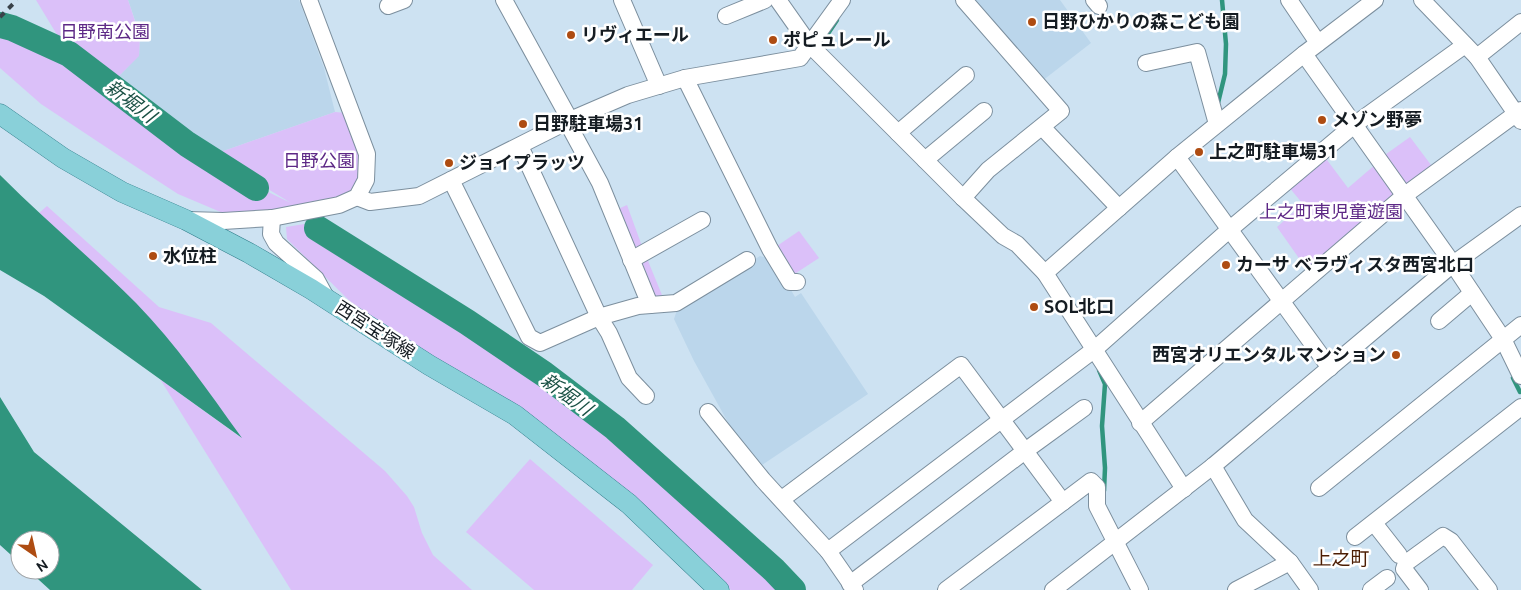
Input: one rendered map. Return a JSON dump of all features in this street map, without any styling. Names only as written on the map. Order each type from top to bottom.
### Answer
[{"type":"main road","name":"西宮宝塚線","points":[[0,114],[63,158],[122,192],[186,220],[249,253],[429,365],[515,415],[629,504],[719,590]]},
{"type":"street","points":[[186,220],[223,221],[272,218],[339,205],[357,197],[366,180],[367,154],[309,0]]},
{"type":"street","points":[[388,6],[404,0]]},
{"type":"street","points":[[504,0],[569,121],[600,184],[650,305]]},
{"type":"street","points":[[622,0],[660,86]]},
{"type":"street","points":[[726,16],[765,0]]},
{"type":"street","points":[[778,0],[809,44],[963,198],[1003,236],[1017,244],[1046,273],[1140,423],[1184,489]]},
{"type":"street","points":[[963,198],[988,170],[1061,111],[964,0]]},
{"type":"street","points":[[1289,0],[1318,43]]},
{"type":"street","points":[[1140,423],[1405,195],[1519,115],[1477,58],[1422,0]]},
{"type":"street","points":[[1046,273],[1177,157],[1368,2]]},
{"type":"street","points":[[357,197],[370,202],[418,196],[569,121],[628,95],[685,78],[800,58],[837,3]]},
{"type":"street","points":[[1477,58],[1521,22]]},
{"type":"street","points":[[828,551],[1095,349],[1229,230],[1354,125],[1465,45]]},
{"type":"street","points":[[1146,63],[1196,52],[1217,124]]},
{"type":"street","points":[[1304,54],[1453,264],[1503,339],[1521,376]]},
{"type":"street","points":[[898,133],[966,75]]},
{"type":"street","points":[[685,78],[770,249],[790,282],[797,282]]},
{"type":"street","points":[[925,160],[984,111]]},
{"type":"street","points":[[1042,128],[1119,208]]},
{"type":"street","points":[[520,146],[629,378],[646,396]]},
{"type":"street","points":[[1177,157],[1330,368]]},
{"type":"street","points":[[452,180],[529,337],[540,343],[600,317],[638,306],[676,303],[747,260]]},
{"type":"street","points":[[1053,590],[1184,489],[1214,469],[1453,264],[1521,215]]},
{"type":"street","points":[[272,218],[271,234],[276,243],[316,278],[328,301]]},
{"type":"street","points":[[630,260],[702,220]]},
{"type":"street","points":[[1439,321],[1472,293]]},
{"type":"street","points":[[1319,488],[1521,325]]},
{"type":"street","points":[[782,499],[961,365],[1063,502]]},
{"type":"street","points":[[708,412],[763,480],[828,551],[853,587],[1025,451],[1084,408]]},
{"type":"street","points":[[1355,537],[1521,408]]},
{"type":"street","points":[[1214,469],[1245,520],[1290,562],[1310,590]]},
{"type":"street","points":[[946,590],[1091,481],[1097,486],[1097,506],[1140,590]]},
{"type":"street","points":[[1374,523],[1399,555]]},
{"type":"street","points":[[1420,590],[1404,569],[1406,563],[1443,536],[1452,541],[1489,590]]},
{"type":"street","points":[[1236,590],[1290,562]]},
{"type":"street","points":[[1371,590],[1387,578]]},
{"type":"shaded area","points":[[128,0],[299,0],[324,68],[335,112],[212,155],[116,79],[139,55],[140,35]]},
{"type":"shaded area","name":"日野ひかりの森こども園","points":[[969,0],[1060,0],[1091,43],[1042,81]]},
{"type":"shaded area","points":[[0,175],[151,319],[191,368],[242,438],[44,296],[0,270]]},
{"type":"shaded area","points":[[760,256],[774,260],[795,297],[801,293],[868,394],[762,465],[730,426],[694,361],[674,319],[678,307]]},
{"type":"shaded area","points":[[0,397],[34,452],[202,590],[50,590],[39,580],[60,580],[60,530],[10,530],[10,554],[0,545]]},
{"type":"green space","name":"日野南公園","points":[[36,0],[128,0],[140,36],[139,56],[116,79],[102,71],[59,38]]},
{"type":"green space","name":"日野公園","points":[[0,29],[51,57],[208,163],[291,203],[212,155],[335,112],[346,113],[362,154],[360,179],[345,198],[286,211],[223,213],[178,194],[41,104],[0,68]]},
{"type":"green space","points":[[1410,137],[1434,169],[1407,188],[1382,157]]},
{"type":"green space","name":"上之町東児童遊園","points":[[1324,156],[1348,188],[1376,164],[1396,193],[1308,271],[1277,227],[1303,204],[1288,186]]},
{"type":"green space","points":[[627,205],[643,249],[635,249],[618,209]]},
{"type":"green space","points":[[47,206],[159,307],[211,323],[385,471],[414,507],[422,533],[433,555],[472,590],[291,590],[160,379],[240,437],[39,213]]},
{"type":"green space","points":[[323,221],[539,360],[600,404],[733,544],[782,590],[731,590],[675,536],[374,325],[287,239],[286,227]]},
{"type":"green space","points":[[799,231],[819,258],[793,275],[777,246]]},
{"type":"green space","points":[[646,256],[664,300],[654,301],[640,265]]},
{"type":"green space","points":[[530,459],[653,565],[632,590],[534,590],[466,532]]},
{"type":"waterway","points":[[1218,103],[1225,74],[1226,44],[1222,0]]},
{"type":"waterway","points":[[822,39],[837,20]]},
{"type":"waterway","name":"新堀川","points":[[1,25],[12,28],[69,54],[187,144],[256,188]]},
{"type":"waterway","name":"新堀川","points":[[317,228],[467,322],[544,374],[615,428],[774,570],[793,590]]},
{"type":"waterway","points":[[1099,370],[1105,384],[1102,426],[1105,468],[1104,491]]},
{"type":"waterway","points":[[1513,378],[1520,392]]},
{"type":"railway","points":[[0,17],[17,0]]},
{"type":"place","name":"日野ひかりの森こども園","points":[[1032,22]]},
{"type":"place","name":"リヴィエール","points":[[571,35]]},
{"type":"place","name":"ポピュレール","points":[[773,40]]},
{"type":"place","name":"メゾン野夢","points":[[1322,120]]},
{"type":"place","name":"日野駐車場31","points":[[523,124]]},
{"type":"place","name":"上之町駐車場31","points":[[1199,152]]},
{"type":"place","name":"ジョイプラッツ","points":[[449,163]]},
{"type":"place","name":"水位柱","points":[[153,256]]},
{"type":"place","name":"カーサ ベラヴィスタ西宮北口","points":[[1226,265]]},
{"type":"place","name":"SOL北口","points":[[1034,307]]},
{"type":"place","name":"西宮オリエンタルマンション","points":[[1396,355]]},
{"type":"district","name":"上之町","points":[[1341,558]]}]
